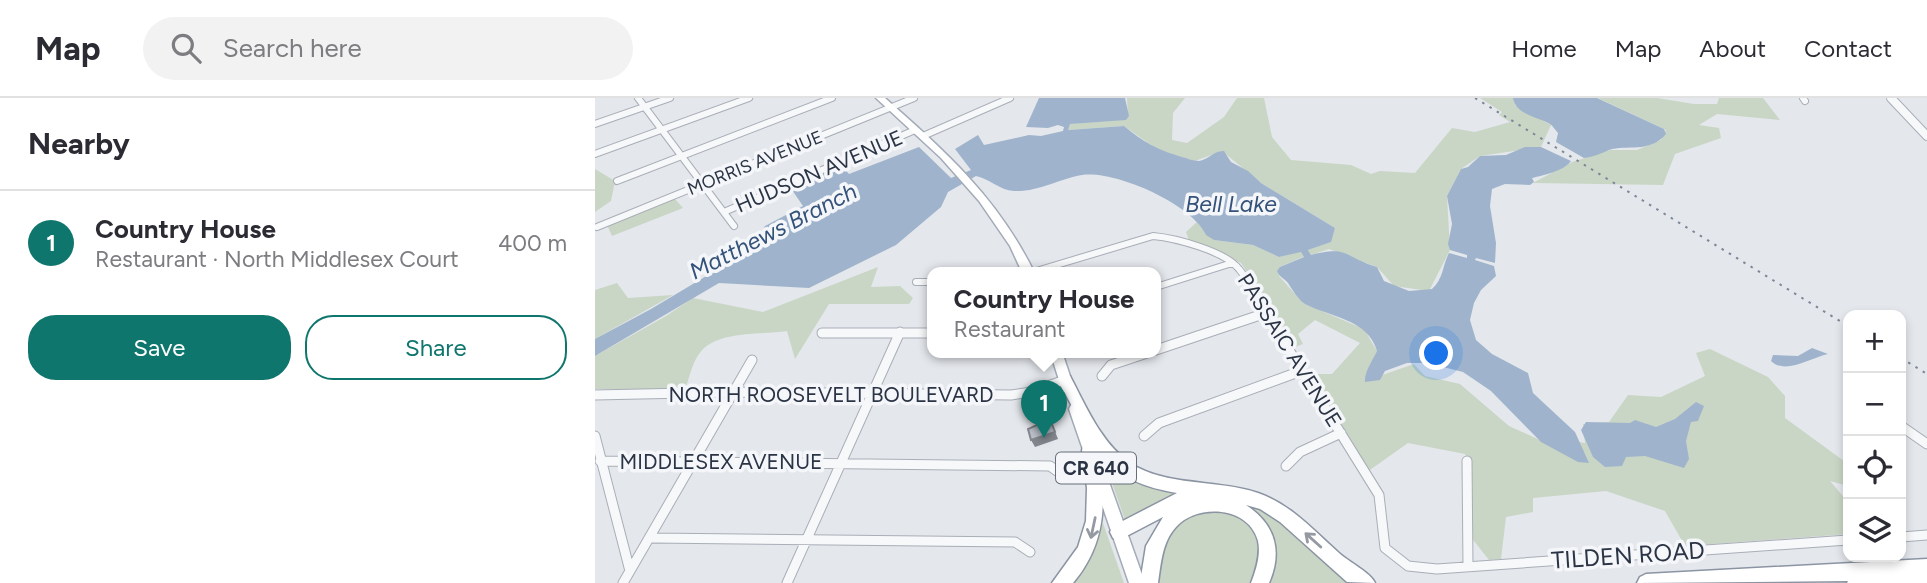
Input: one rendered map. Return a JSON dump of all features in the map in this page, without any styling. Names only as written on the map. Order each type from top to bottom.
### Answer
[{"type":"highway","points":[[1065,380],[1103,447],[1115,461],[1148,479],[1256,500],[1274,508],[1344,568],[1366,583]]},
{"type":"highway","points":[[1061,583],[1083,556],[1095,522],[1097,503],[1090,450]]},
{"type":"highway","points":[[1119,532],[1176,501],[1215,491]]},
{"type":"highway","points":[[1149,583],[1153,546],[1164,526],[1189,507],[1218,502],[1244,512],[1263,532],[1268,560],[1260,583]]},
{"type":"highway","points":[[1646,583],[1927,568]]},
{"type":"highway","points":[[1856,583],[1927,577]]},
{"type":"main road","points":[[880,98],[971,182],[1011,238],[1026,267]]},
{"type":"main road","name":"CR 640","points":[[1058,358],[1137,583]]},
{"type":"street","points":[[638,98],[734,226]]},
{"type":"street","points":[[595,124],[670,98]]},
{"type":"street","points":[[595,155],[749,98]]},
{"type":"street","points":[[617,181],[832,98]]},
{"type":"street","name":"MORRIS AVENUE","points":[[597,227],[914,98]]},
{"type":"street","name":"HUDSON AVENUE","points":[[724,212],[1010,98]]},
{"type":"street","points":[[1891,98],[1927,136]]},
{"type":"street","points":[[1050,267],[1153,236],[1170,237],[1233,263]]},
{"type":"street","name":"PASSAIC AVENUE","points":[[1161,285],[1233,263],[1238,267],[1382,504],[1385,548],[1408,567]]},
{"type":"street","points":[[916,282],[927,282]]},
{"type":"street","points":[[1161,348],[1266,313]]},
{"type":"street","points":[[787,583],[804,540],[900,332]]},
{"type":"street","points":[[822,333],[927,333]]},
{"type":"street","points":[[1102,376],[1111,365],[1132,358]]},
{"type":"street","points":[[623,583],[652,538],[753,360]]},
{"type":"street","points":[[1144,436],[1159,423],[1301,371]]},
{"type":"street","name":"NORTH ROOSEVELT BOULEVARD","points":[[595,394],[734,392],[1011,395],[1031,392],[1065,380]]},
{"type":"street","points":[[1906,429],[1927,444]]},
{"type":"street","points":[[1286,467],[1300,452],[1341,433]]},
{"type":"street","points":[[595,436],[630,571]]},
{"type":"street","name":"MIDDLESEX AVENUE","points":[[600,461],[1050,466],[1057,471]]},
{"type":"street","points":[[1467,461],[1468,566]]},
{"type":"street","points":[[1906,537],[1927,535]]},
{"type":"street","points":[[652,538],[1015,541],[1030,552]]},
{"type":"street","name":"TILDEN ROAD","points":[[1408,567],[1419,570],[1843,540]]},
{"type":"green space","points":[[1127,98],[1185,98],[1173,113],[1172,140],[1187,143],[1224,117],[1237,98],[1264,98],[1272,137],[1291,160],[1351,165],[1371,174],[1380,171],[1415,173],[1452,128],[1475,132],[1510,122],[1499,115],[1502,112],[1480,98],[1514,98],[1515,105],[1551,125],[1541,147],[1480,156],[1461,169],[1447,196],[1450,250],[1429,291],[1394,286],[1377,267],[1329,249],[1311,255],[1308,250],[1330,242],[1335,228],[1261,183],[1222,151],[1195,161],[1158,150],[1124,126],[1067,130],[1070,124],[1128,117]]},
{"type":"green space","points":[[1598,98],[1657,98],[1694,104],[1717,104],[1719,98],[1763,98],[1780,120],[1717,114],[1699,125],[1719,128],[1721,138],[1675,154],[1663,185],[1533,183],[1572,162],[1610,150],[1637,150],[1661,140],[1666,130]]},
{"type":"green space","points":[[595,169],[615,181],[611,201],[595,212]]},
{"type":"green space","points":[[674,198],[683,208],[612,236],[607,225]]},
{"type":"green space","points":[[1197,222],[1214,240],[1253,245],[1279,257],[1301,251],[1305,256],[1280,267],[1279,276],[1303,303],[1364,329],[1377,351],[1365,381],[1414,364],[1425,376],[1460,384],[1509,426],[1588,462],[1574,441],[1585,443],[1583,424],[1609,422],[1628,395],[1661,397],[1705,376],[1696,353],[1710,349],[1768,377],[1785,396],[1785,418],[1843,460],[1843,485],[1830,481],[1843,496],[1843,534],[1685,546],[1665,511],[1606,491],[1533,498],[1533,512],[1506,517],[1501,559],[1489,560],[1470,536],[1471,464],[1465,454],[1408,443],[1367,472],[1307,374],[1332,374],[1360,343],[1315,320],[1298,334],[1303,344],[1295,347],[1241,263],[1189,240],[1186,232]]},
{"type":"green space","points":[[878,267],[871,287],[900,286],[913,298],[909,304],[829,304],[795,359],[787,331],[739,335],[706,346],[694,362],[685,390],[595,389],[595,356],[693,298],[763,312]]},
{"type":"green space","points":[[617,283],[628,298],[673,295],[595,339],[595,290]]},
{"type":"green space","points":[[1104,460],[1132,480],[1184,493],[1125,520]]},
{"type":"green space","points":[[1243,505],[1263,508],[1358,583],[1268,583],[1275,557],[1272,539],[1268,531]]},
{"type":"green space","points":[[1213,508],[1233,513],[1255,531],[1260,564],[1252,583],[1155,583],[1159,544],[1177,517]]},
{"type":"green space","points":[[1103,523],[1124,583],[1070,583]]},
{"type":"water","points":[[1039,98],[1125,98],[1129,116],[1126,120],[1070,124],[1068,130],[1124,126],[1158,148],[1197,161],[1224,151],[1231,162],[1248,171],[1261,183],[1335,228],[1331,242],[1308,250],[1311,255],[1332,251],[1345,253],[1377,267],[1384,281],[1409,291],[1432,289],[1441,276],[1449,253],[1467,258],[1467,255],[1450,250],[1448,244],[1452,224],[1447,196],[1461,169],[1468,167],[1480,156],[1506,155],[1525,147],[1541,147],[1571,161],[1559,170],[1532,178],[1534,182],[1530,185],[1505,184],[1492,189],[1490,206],[1496,243],[1495,263],[1476,258],[1475,260],[1494,266],[1496,276],[1481,290],[1470,320],[1476,340],[1492,354],[1528,373],[1533,393],[1575,432],[1589,463],[1578,462],[1541,442],[1491,391],[1463,372],[1427,363],[1407,363],[1385,371],[1380,380],[1365,382],[1367,370],[1377,351],[1372,340],[1357,325],[1303,302],[1277,271],[1280,267],[1304,257],[1301,252],[1279,257],[1253,245],[1214,240],[1206,235],[1186,212],[1152,192],[1114,178],[1097,175],[1082,175],[1023,191],[1004,189],[976,176],[948,192],[941,207],[896,245],[809,288],[719,283],[595,356],[595,339],[765,241],[757,237],[765,226],[803,206],[790,187],[840,164],[849,174],[919,147],[951,178],[971,170],[955,149],[978,135],[984,145],[1063,131],[1064,127],[1058,125],[1048,128],[1026,127]]},
{"type":"water","points":[[1513,98],[1597,98],[1664,129],[1666,134],[1652,144],[1616,148],[1584,158],[1556,142],[1558,133],[1552,126],[1523,112]]},
{"type":"water","points":[[1812,348],[1828,354],[1790,366],[1777,365],[1771,361],[1773,355],[1798,356]]},
{"type":"water","points":[[1696,402],[1704,406],[1698,421],[1691,422],[1686,441],[1689,459],[1684,468],[1645,456],[1626,457],[1622,466],[1605,467],[1593,457],[1581,430],[1586,422],[1630,423],[1635,420],[1656,427],[1675,419]]},
{"type":"building","points":[[1050,419],[1055,432],[1031,440],[1028,429]]},
{"type":"railway","points":[[1475,98],[1843,323]]},
{"type":"railway","points":[[1906,361],[1927,374]]},
{"type":"place","name":"Country House","points":[[1044,438]]},
{"type":"water label","name":"Bell Lake","points":[[1231,204]]},
{"type":"water label","name":"Matthews Branch","points":[[773,231]]}]
